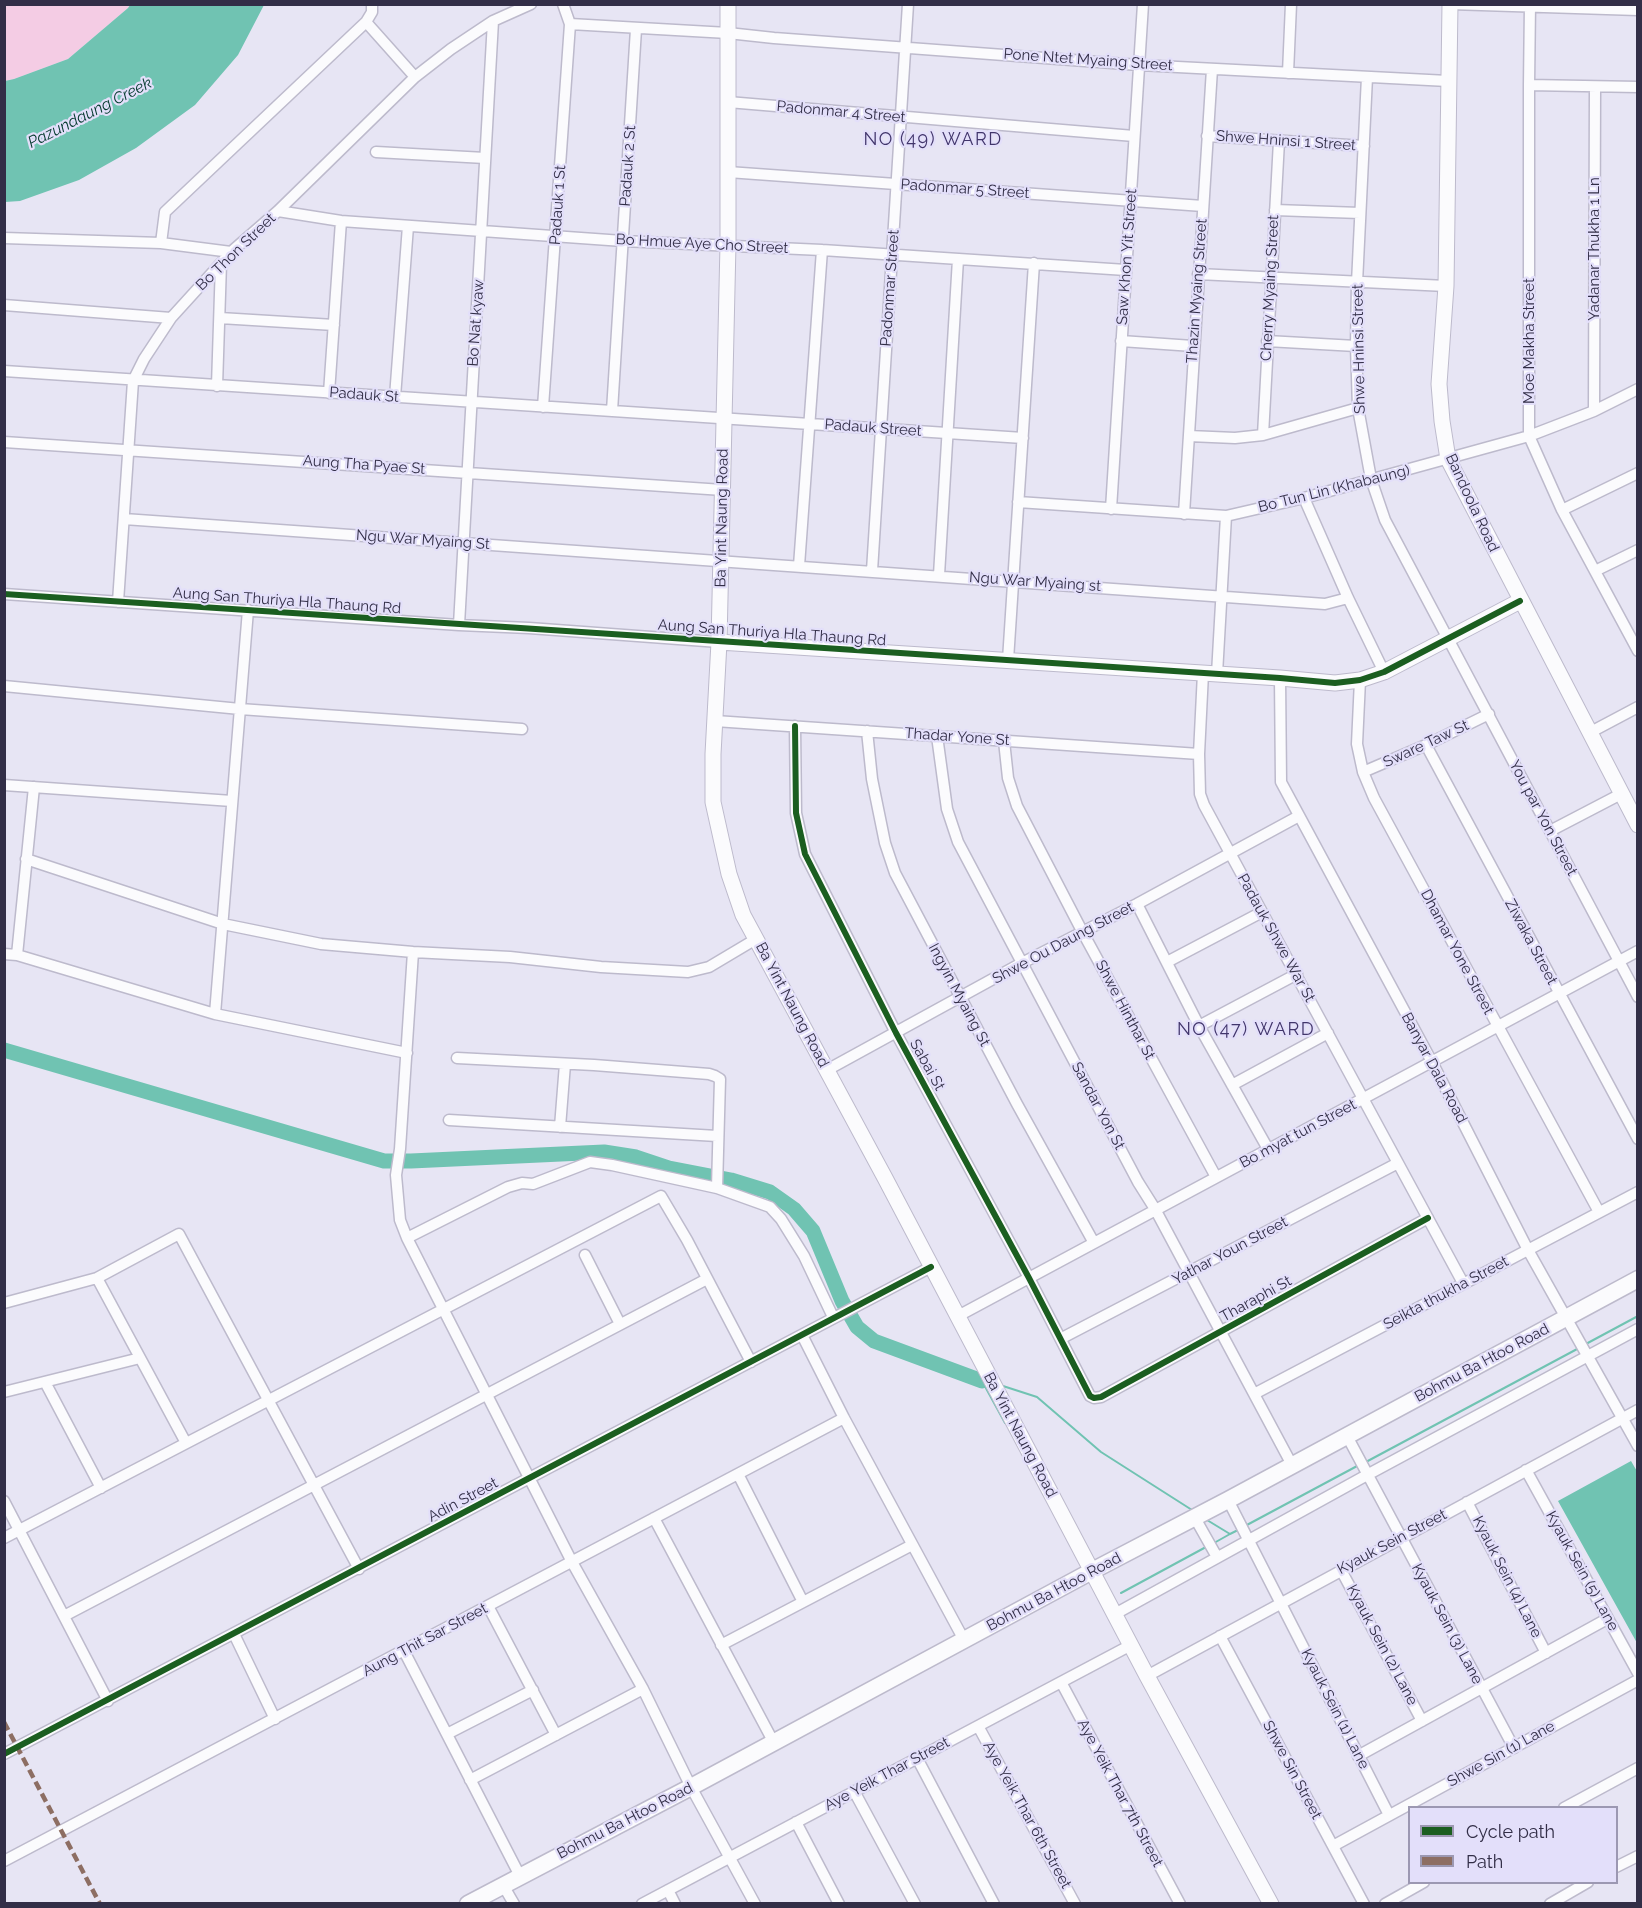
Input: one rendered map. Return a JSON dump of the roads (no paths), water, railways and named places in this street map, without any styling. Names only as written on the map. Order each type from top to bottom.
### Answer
[{"type":"main road","name":"Ba Yint Naung Road","points":[[728,4],[728,244],[719,642],[712,802],[729,874],[743,915],[958,1316],[1147,1676],[1271,1904]]},
{"type":"main road","name":"Bandoola Road","points":[[1450,4],[1446,286],[1439,384],[1448,459],[1638,825]]},
{"type":"main road","name":"Aung San Thuriya Hla Thaung Rd","points":[[719,642],[1335,683],[1360,680],[1384,672],[1520,601]]},
{"type":"main road","name":"Bohmu Ba Htoo Road","points":[[468,1904],[774,1743],[1092,1571],[1232,1506],[1292,1465],[1638,1279]]},
{"type":"street","points":[[161,243],[165,212],[366,22],[372,12],[372,4]]},
{"type":"street","name":"Bo Thon Street","points":[[118,602],[133,381],[144,359],[171,318],[231,252],[278,211],[415,77],[494,21],[531,4]]},
{"type":"street","name":"Padauk 1 St","points":[[543,407],[570,24],[563,4]]},
{"type":"street","name":"Padonmar Street","points":[[872,571],[908,4]]},
{"type":"street","name":"Saw Khon Yit Street","points":[[1111,509],[1143,4]]},
{"type":"street","points":[[1288,73],[1291,4]]},
{"type":"street","points":[[1450,4],[1638,10]]},
{"type":"street","name":"Moe Makha Street","points":[[1530,6],[1529,436],[1562,510],[1594,571],[1633,629],[1638,651]]},
{"type":"street","name":"Bo Nat kyaw","points":[[459,625],[494,21]]},
{"type":"street","points":[[366,22],[415,77]]},
{"type":"street","name":"Pone Ntet Myaing Street","points":[[570,24],[728,33],[1139,65],[1448,81]]},
{"type":"street","name":"Padauk 2 St","points":[[612,411],[636,29]]},
{"type":"street","name":"Thazin Myaing Street","points":[[1184,514],[1212,69]]},
{"type":"street","name":"Shwe Hninsi Street","points":[[1367,77],[1357,283],[1358,408],[1371,479],[1385,520],[1448,639]]},
{"type":"street","points":[[1529,85],[1638,87]]},
{"type":"street","name":"Yadanar Thukha 1 Ln","points":[[1594,411],[1595,87]]},
{"type":"street","name":"Padonmar 4 Street","points":[[728,102],[1134,136]]},
{"type":"street","name":"Shwe Hninsi 1 Street","points":[[1208,136],[1364,146]]},
{"type":"street","name":"Cherry Myaing Street","points":[[1263,435],[1279,141]]},
{"type":"street","points":[[375,152],[486,159]]},
{"type":"street","name":"Padonmar 5 Street","points":[[728,172],[1203,206]]},
{"type":"street","points":[[1275,210],[1360,213]]},
{"type":"street","name":"Bo Hmue Aye Cho Street","points":[[278,211],[341,221],[623,241],[728,244],[1126,270]]},
{"type":"street","points":[[329,393],[341,221]]},
{"type":"street","points":[[395,398],[408,225]]},
{"type":"street","points":[[4,238],[161,243],[231,252]]},
{"type":"street","points":[[799,566],[822,250]]},
{"type":"street","points":[[939,575],[958,259]]},
{"type":"street","points":[[217,386],[221,263]]},
{"type":"street","points":[[1008,660],[1034,263]]},
{"type":"street","points":[[1198,274],[1446,286]]},
{"type":"street","points":[[4,305],[171,318]]},
{"type":"street","points":[[220,318],[334,325]]},
{"type":"street","points":[[1121,341],[1194,346]]},
{"type":"street","points":[[1267,341],[1356,346]]},
{"type":"street","name":"Padauk St","points":[[4,371],[724,419]]},
{"type":"street","name":"Bo Tun Lin (Khabaung)","points":[[1018,502],[1226,516],[1304,498],[1529,436],[1594,411],[1638,389]]},
{"type":"street","points":[[1189,436],[1234,438],[1263,435],[1358,408]]},
{"type":"street","name":"Padauk Street","points":[[724,419],[1023,438]]},
{"type":"street","name":"Aung Tha Pyae St","points":[[4,442],[723,490]]},
{"type":"street","points":[[1562,510],[1638,473]]},
{"type":"street","points":[[1304,498],[1347,598],[1384,672]]},
{"type":"street","name":"Padauk Shwe War St","points":[[1226,516],[1220,595],[1199,754],[1200,794],[1463,1283]]},
{"type":"street","name":"Ngu War Myaing St","points":[[124,519],[721,560]]},
{"type":"street","points":[[1594,571],[1638,550]]},
{"type":"street","name":"Ngu War Myaing st","points":[[721,560],[1325,604],[1347,598]]},
{"type":"street","name":"Aung San Thuriya Hla Thaung Rd","points":[[4,594],[459,625],[529,627],[719,642]]},
{"type":"street","points":[[215,1014],[248,610]]},
{"type":"street","name":"You par Yon Street","points":[[1448,639],[1638,998]]},
{"type":"street","name":"Banyar Dala Road","points":[[1280,678],[1281,782],[1432,1062],[1528,1250],[1638,1446]]},
{"type":"street","name":"Dhamar Yone Street","points":[[1360,680],[1357,744],[1363,772],[1374,798],[1599,1212]]},
{"type":"street","points":[[4,686],[240,709],[522,729]]},
{"type":"street","points":[[1589,733],[1638,708]]},
{"type":"street","name":"Sware Taw St","points":[[1363,772],[1426,745],[1488,714]]},
{"type":"street","name":"Thadar Yone St","points":[[715,721],[1199,754]]},
{"type":"street","name":"Sabai St","points":[[795,726],[796,813],[805,854],[896,1033],[1062,1338],[1090,1396],[1094,1398]]},
{"type":"street","name":"Ingyin Myaing St","points":[[867,731],[872,779],[885,843],[895,873],[960,998],[1094,1243]]},
{"type":"street","name":"Sandar Yon St","points":[[937,736],[947,809],[958,842],[1138,1182],[1155,1209],[1292,1465]]},
{"type":"street","name":"Shwe Hinthar St","points":[[1004,741],[1008,778],[1017,806],[1082,931],[1216,1177]]},
{"type":"street","name":"Ziwaka Street","points":[[1426,745],[1638,1139]]},
{"type":"street","points":[[4,785],[232,801]]},
{"type":"street","points":[[16,955],[33,787]]},
{"type":"street","points":[[1550,831],[1621,794]]},
{"type":"street","name":"Shwe Ou Daung Street","points":[[827,1070],[1022,963],[1299,816]]},
{"type":"street","points":[[26,859],[223,924],[321,944],[688,972],[709,967],[756,939]]},
{"type":"street","points":[[1137,904],[1198,1026],[1268,1149]]},
{"type":"street","points":[[1167,963],[1262,912]]},
{"type":"street","name":"Bo myat tun Street","points":[[958,1316],[1638,951]]},
{"type":"street","points":[[413,952],[400,1149],[396,1174],[400,1220],[406,1238],[572,1562],[643,1689],[691,1787],[755,1904]]},
{"type":"street","points":[[4,954],[16,955],[215,1014],[407,1053]]},
{"type":"street","points":[[1198,1026],[1297,974]]},
{"type":"street","points":[[1232,1085],[1328,1033]]},
{"type":"street","points":[[457,1058],[715,1076],[720,1079],[716,1184]]},
{"type":"street","points":[[560,1127],[565,1064]]},
{"type":"street","points":[[449,1120],[717,1136]]},
{"type":"street","points":[[406,1238],[508,1187],[522,1183],[532,1184],[590,1162],[612,1165],[716,1184],[770,1207],[781,1219],[804,1256],[837,1315]]},
{"type":"street","name":"Yathar Youn Street","points":[[1062,1338],[1398,1163]]},
{"type":"street","name":"Seikta thukha Street","points":[[1254,1394],[1638,1192]]},
{"type":"street","points":[[4,1538],[661,1196],[687,1240],[751,1362]]},
{"type":"street","name":"Tharaphi St","points":[[1094,1398],[1221,1332],[1428,1218]]},
{"type":"street","points":[[4,1303],[97,1278],[179,1234],[359,1569]]},
{"type":"street","points":[[585,1255],[620,1324]]},
{"type":"street","name":"Adin Street","points":[[4,1754],[931,1267]]},
{"type":"street","points":[[97,1278],[186,1443]]},
{"type":"street","points":[[64,1616],[707,1279]]},
{"type":"street","points":[[1115,1614],[1246,1537],[1367,1475],[1638,1329]]},
{"type":"street","points":[[802,1335],[963,1640]]},
{"type":"street","points":[[4,1392],[140,1358]]},
{"type":"street","points":[[45,1382],[100,1488]]},
{"type":"street","name":"Kyauk Sein Street","points":[[1147,1676],[1638,1410]]},
{"type":"street","name":"Aung Thit Sar Street","points":[[4,1861],[844,1418]]},
{"type":"street","name":"Kyauk Sein (3) Lane","points":[[1347,1436],[1514,1748]]},
{"type":"street","name":"Kyauk Sein (5) Lane","points":[[1526,1470],[1638,1673]]},
{"type":"street","points":[[738,1474],[803,1602]]},
{"type":"street","points":[[4,1501],[108,1701]]},
{"type":"street","name":"Kyauk Sein (4) Lane","points":[[1467,1502],[1546,1653]]},
{"type":"street","name":"Kyauk Sein (1) Lane","points":[[1232,1506],[1389,1815]]},
{"type":"street","points":[[654,1518],[774,1743]]},
{"type":"street","points":[[1198,1523],[1215,1555]]},
{"type":"street","points":[[721,1645],[912,1545]]},
{"type":"street","name":"Kyauk Sein (2) Lane","points":[[1341,1570],[1422,1721]]},
{"type":"street","points":[[488,1606],[556,1735]]},
{"type":"street","points":[[1358,1756],[1607,1619]]},
{"type":"street","points":[[234,1634],[275,1719]]},
{"type":"street","name":"Shwe Sin Street","points":[[1220,1636],[1364,1904]]},
{"type":"street","name":"Aye Yeik Thar Street","points":[[642,1904],[1131,1645]]},
{"type":"street","points":[[404,1651],[520,1876]]},
{"type":"street","name":"Shwe Sin (1) Lane","points":[[1333,1846],[1638,1680]]},
{"type":"street","name":"Aye Yeik Thar 7th Street","points":[[1061,1682],[1180,1904]]},
{"type":"street","points":[[470,1780],[643,1689]]},
{"type":"street","points":[[447,1734],[533,1690]]},
{"type":"street","name":"Aye Yeik Thar 6th Street","points":[[978,1726],[1075,1904]]},
{"type":"street","points":[[917,1758],[994,1904]]},
{"type":"street","points":[[1568,1806],[1638,1768]]},
{"type":"street","points":[[854,1791],[915,1904]]},
{"type":"street","points":[[796,1822],[839,1904]]},
{"type":"street","points":[[1618,1866],[1638,1856]]},
{"type":"street","points":[[1385,1904],[1420,1884]]},
{"type":"street","points":[[1550,1904],[1585,1884]]},
{"type":"street","points":[[503,1885],[514,1904]]},
{"type":"street","points":[[668,1890],[675,1904]]},
{"type":"water","name":"Pazundaung Creek","points":[[130,5],[264,5],[238,55],[195,105],[136,148],[79,180],[20,201],[5,202],[5,81],[68,59]]},
{"type":"water","points":[[1631,1461],[1638,1473],[1637,1643],[1558,1501]]},
{"type":"waterway","points":[[4,1050],[384,1161],[604,1152],[636,1157],[669,1168],[731,1180],[770,1192],[794,1209],[813,1231],[842,1301],[857,1327],[874,1341],[982,1381]]},
{"type":"waterway","points":[[1584,1345],[1638,1316]]},
{"type":"waterway","points":[[1364,1463],[1579,1348]]},
{"type":"waterway","points":[[982,1381],[1005,1423]]},
{"type":"waterway","points":[[1003,1386],[1037,1397],[1101,1452],[1192,1510]]},
{"type":"waterway","points":[[1245,1526],[1359,1465]]},
{"type":"waterway","points":[[1207,1520],[1230,1534],[1240,1529]]},
{"type":"waterway","points":[[1214,1543],[1230,1534]]},
{"type":"waterway","points":[[1121,1593],[1206,1547]]},
{"type":"district","name":"NO (49) WARD","points":[[933,140]]},
{"type":"district","name":"NO (47) WARD","points":[[1246,1030]]}]
